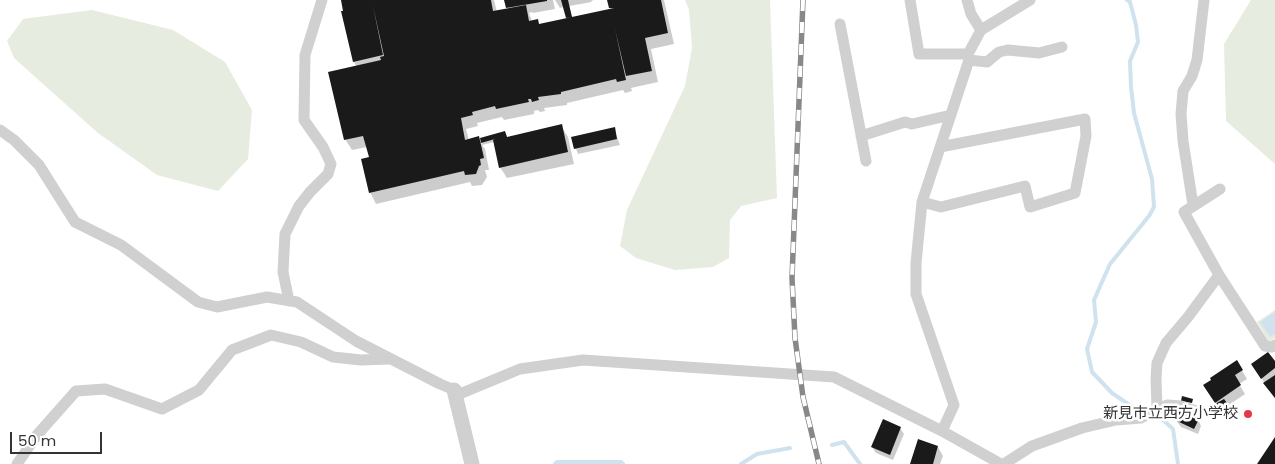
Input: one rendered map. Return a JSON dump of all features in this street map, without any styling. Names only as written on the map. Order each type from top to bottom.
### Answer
[{"type":"street","points":[[289,301],[283,272],[285,234],[299,206],[328,174],[331,164],[323,147],[304,120],[305,55],[322,0]]},
{"type":"street","points":[[910,0],[919,54],[968,57],[987,62],[999,52],[1008,50],[1039,53],[1062,47]]},
{"type":"street","points":[[967,0],[971,14],[981,30]]},
{"type":"street","points":[[942,431],[954,405],[916,294],[916,264],[922,202],[968,57],[981,30],[1030,0]]},
{"type":"street","points":[[1193,205],[1183,141],[1181,114],[1183,91],[1192,76],[1197,60],[1204,0]]},
{"type":"street","points":[[840,24],[866,161]]},
{"type":"street","points":[[861,136],[905,122],[912,124],[951,115]]},
{"type":"street","points":[[922,202],[941,207],[1024,186],[1030,207],[1075,193],[1086,136],[1085,119],[940,147]]},
{"type":"street","points":[[0,130],[14,140],[39,165],[75,222],[121,245],[198,302],[217,307],[267,297],[297,302],[356,341],[462,393],[520,369],[584,360],[834,377],[1003,464],[1032,446],[1082,428],[1116,420],[1140,418],[1167,405],[1182,406],[1199,412]]},
{"type":"street","points":[[1220,189],[1184,212],[1219,274],[1266,346],[1272,347],[1275,345]]},
{"type":"street","points":[[1157,409],[1157,363],[1166,343],[1188,317],[1219,274]]},
{"type":"street","points":[[17,464],[37,435],[76,391],[105,389],[162,409],[199,390],[232,350],[271,335],[301,342],[333,357],[361,360],[390,359]]},
{"type":"street","points":[[454,390],[472,464]]},
{"type":"shaded area","points":[[685,0],[770,0],[777,198],[741,206],[730,220],[729,258],[713,267],[675,270],[636,258],[620,246],[627,210],[685,86],[692,48],[689,10]]},
{"type":"shaded area","points":[[1251,0],[1275,0],[1275,164],[1226,121],[1224,44]]},
{"type":"shaded area","points":[[92,10],[173,30],[225,62],[252,110],[248,159],[218,191],[157,175],[98,133],[14,58],[7,41],[23,19]]},
{"type":"shaded area","points":[[1275,310],[1275,338],[1269,342],[1257,322]]},
{"type":"water","points":[[1275,312],[1275,334],[1270,337],[1260,322]]},
{"type":"building","points":[[341,0],[491,0],[493,11],[526,5],[529,21],[538,19],[539,24],[614,8],[609,8],[607,0],[661,0],[668,33],[645,38],[652,71],[626,76],[615,29],[626,80],[617,82],[616,79],[561,92],[561,94],[538,97],[539,100],[532,102],[531,99],[528,99],[529,102],[496,109],[495,106],[472,112],[473,115],[461,118],[465,140],[479,136],[484,158],[480,159],[481,165],[476,174],[465,175],[464,171],[369,193],[361,159],[369,157],[363,136],[344,140],[328,72],[381,60],[380,57],[384,56],[373,6],[383,55],[353,62],[341,11],[343,11]]},
{"type":"building","points":[[504,0],[547,0],[547,1],[506,8]]},
{"type":"building","points":[[561,0],[568,0],[572,17],[566,18]]},
{"type":"building","points":[[562,124],[568,152],[499,168],[493,140],[495,139],[481,143],[480,138],[505,131],[507,137]]},
{"type":"building","points":[[615,127],[617,139],[574,149],[571,137]]},
{"type":"building","points":[[1268,352],[1275,361],[1275,368],[1261,379],[1251,364]]},
{"type":"building","points":[[1237,360],[1243,370],[1235,375],[1241,385],[1215,403],[1203,385]]},
{"type":"building","points":[[1275,375],[1275,398],[1263,383]]},
{"type":"building","points":[[1182,396],[1193,399],[1192,403],[1181,401]]},
{"type":"building","points":[[1224,399],[1227,403],[1218,408],[1215,404]]},
{"type":"building","points":[[1175,409],[1199,419],[1194,429],[1177,421],[1178,419],[1172,416]]},
{"type":"building","points":[[883,419],[901,427],[890,455],[871,447]]},
{"type":"building","points":[[1275,437],[1275,464],[1257,464]]},
{"type":"building","points":[[918,439],[938,446],[933,464],[910,464]]},
{"type":"waterway","points":[[1127,0],[1130,2],[1138,42],[1130,61],[1134,113],[1152,179],[1154,207],[1149,216],[1110,264],[1094,300],[1096,322],[1087,349],[1092,372],[1112,393],[1134,408],[1146,412]]},
{"type":"waterway","points":[[1153,414],[1161,418],[1173,429],[1178,464]]},
{"type":"waterway","points":[[832,445],[844,442],[860,464]]},
{"type":"waterway","points":[[741,464],[757,454],[790,448]]},
{"type":"waterway","points":[[555,464],[557,462],[621,462],[623,464]]},
{"type":"railway","points":[[803,0],[792,278],[795,338],[803,397],[819,464]]},
{"type":"place","name":"新見市立西方小学校","points":[[1248,414]]}]
